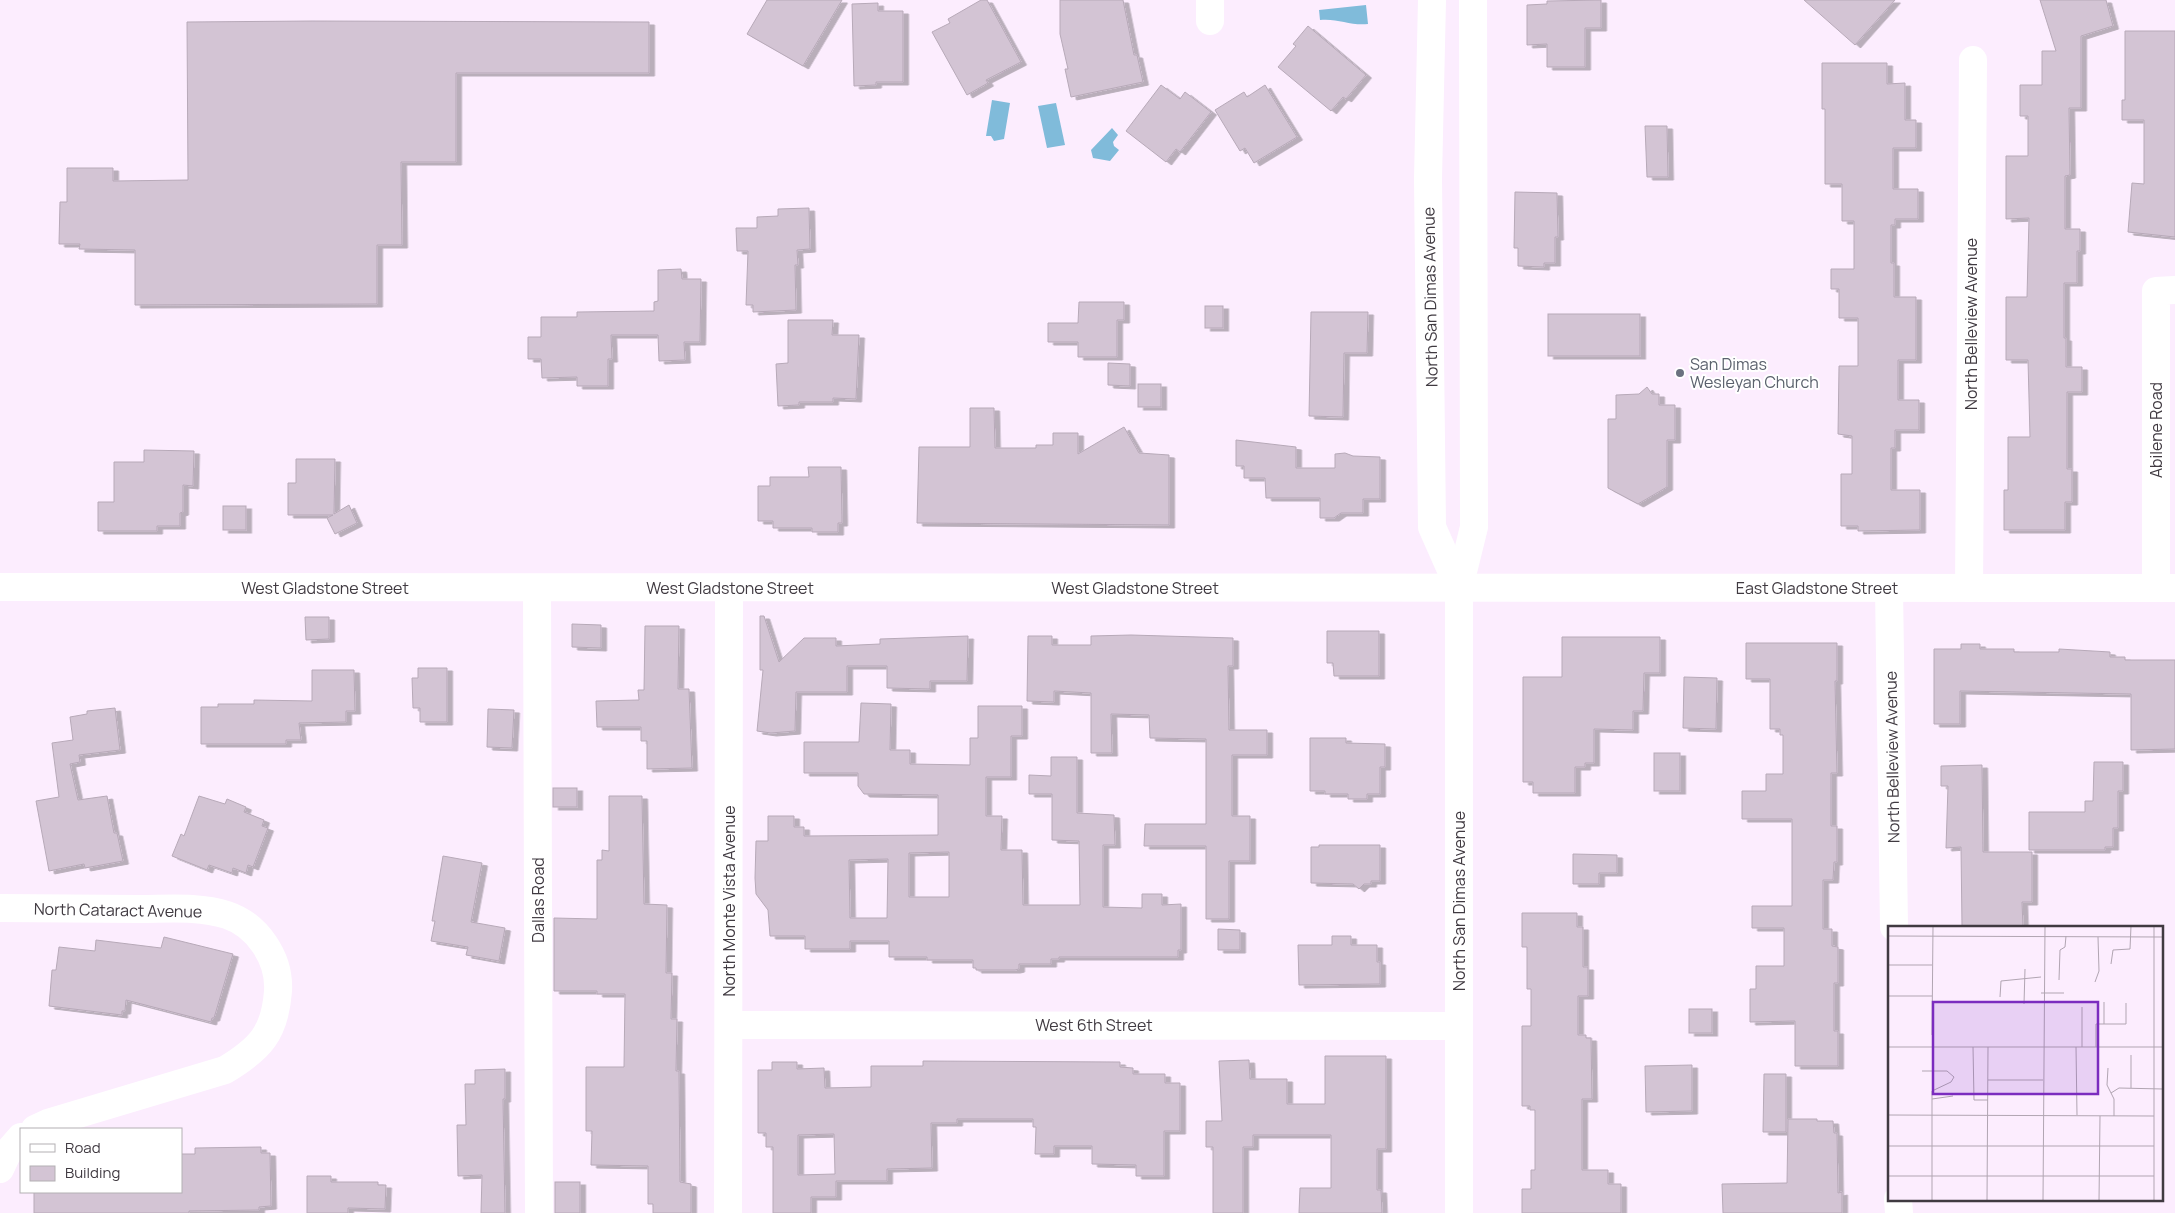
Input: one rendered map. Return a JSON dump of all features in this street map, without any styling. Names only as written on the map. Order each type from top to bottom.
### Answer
[{"type":"street","name":"North San Dimas Avenue","points":[[1432,0],[1428,178],[1432,527],[1459,588]]},
{"type":"street","name":"North San Dimas Avenue","points":[[1459,1213],[1459,588],[1474,527],[1473,0]]},
{"type":"street","name":"North Belleview Avenue","points":[[1969,588],[1973,60]]},
{"type":"street","name":"Abilene Road","points":[[2166,588],[2156,291],[2175,290]]},
{"type":"street","name":"West Gladstone Street","points":[[0,587],[1459,588]]},
{"type":"street","name":"Dallas Road","points":[[537,588],[539,1213]]},
{"type":"street","name":"North Monte Vista Avenue","points":[[728,1213],[729,588]]},
{"type":"street","name":"East Gladstone Street","points":[[1459,588],[2166,588]]},
{"type":"street","name":"North Belleview Avenue","points":[[1889,588],[1894,926]]},
{"type":"street","name":"North Cataract Avenue","points":[[0,908],[195,909],[227,915],[251,927],[272,955],[278,986],[277,1007],[271,1026],[262,1043],[244,1059],[224,1070],[48,1122],[36,1128]]},
{"type":"street","name":"West 6th Street","points":[[729,1025],[1459,1026]]},
{"type":"street","points":[[0,1168],[8,1152],[20,1138]]},
{"type":"street","points":[[1898,1200],[1899,1213]]},
{"type":"water","points":[[1366,5],[1368,24],[1320,20],[1319,10]]},
{"type":"water","points":[[992,100],[1010,103],[1004,139],[994,141],[991,136],[986,136]]},
{"type":"water","points":[[1056,103],[1065,145],[1047,148],[1038,106]]},
{"type":"water","points":[[1112,128],[1118,135],[1113,142],[1114,146],[1119,150],[1110,161],[1093,158],[1091,150]]},
{"type":"building","points":[[767,0],[842,0],[803,66],[747,34]]},
{"type":"building","points":[[981,0],[987,0],[1021,62],[986,80],[988,83],[967,95],[932,32],[950,23],[948,19]]},
{"type":"building","points":[[1060,0],[1123,0],[1134,55],[1137,55],[1143,82],[1071,97],[1065,69],[1068,69],[1060,34]]},
{"type":"building","points":[[1601,0],[1601,28],[1585,28],[1585,67],[1547,67],[1547,44],[1527,45],[1527,5],[1547,4],[1547,1]]},
{"type":"building","points":[[1804,0],[1895,0],[1855,45]]},
{"type":"building","points":[[2040,0],[2106,0],[2113,26],[2081,36],[2081,108],[2069,108],[2070,175],[2065,176],[2065,229],[2080,229],[2080,251],[2077,251],[2077,283],[2064,283],[2064,338],[2066,338],[2066,367],[2082,367],[2082,392],[2067,392],[2067,469],[2072,469],[2072,502],[2065,502],[2065,530],[2004,530],[2004,490],[2008,490],[2008,437],[2030,437],[2028,360],[2006,360],[2006,297],[2027,297],[2029,218],[2006,219],[2006,156],[2028,156],[2028,116],[2020,116],[2020,85],[2042,85],[2042,51],[2056,51]]},
{"type":"building","points":[[878,3],[878,11],[903,11],[903,82],[876,82],[876,85],[854,86],[852,4]]},
{"type":"building","points":[[187,22],[649,22],[649,73],[456,73],[456,162],[401,162],[402,245],[377,245],[377,304],[135,305],[135,250],[79,249],[80,244],[59,244],[60,202],[67,202],[67,168],[113,168],[113,181],[188,180]]},
{"type":"building","points":[[1308,26],[1366,75],[1346,99],[1343,97],[1331,111],[1278,67],[1296,46],[1293,44]]},
{"type":"building","points":[[2125,31],[2175,31],[2175,237],[2128,232],[2132,183],[2144,184],[2144,120],[2122,120],[2122,100],[2125,100]]},
{"type":"building","points":[[1822,63],[1887,63],[1887,84],[1905,83],[1905,120],[1916,120],[1916,148],[1893,148],[1893,189],[1918,189],[1918,219],[1895,219],[1895,225],[1891,225],[1891,263],[1894,263],[1894,297],[1916,297],[1916,360],[1898,360],[1898,400],[1919,400],[1919,430],[1895,430],[1895,448],[1891,448],[1891,490],[1920,490],[1920,530],[1858,531],[1858,526],[1841,526],[1841,474],[1852,474],[1852,436],[1838,434],[1839,366],[1858,366],[1858,318],[1839,318],[1839,289],[1831,289],[1831,269],[1854,269],[1854,221],[1842,221],[1842,184],[1825,184],[1825,109],[1822,109]]},
{"type":"building","points":[[1161,85],[1180,99],[1185,92],[1211,112],[1180,152],[1176,149],[1166,162],[1126,131]]},
{"type":"building","points":[[1265,85],[1297,137],[1254,163],[1245,148],[1240,151],[1215,110],[1244,92],[1247,97]]},
{"type":"building","points":[[1645,126],[1667,126],[1668,177],[1647,177]]},
{"type":"building","points":[[1515,192],[1557,193],[1558,237],[1555,237],[1555,263],[1544,263],[1544,267],[1518,266],[1518,248],[1514,248]]},
{"type":"building","points":[[809,208],[810,249],[797,250],[798,265],[795,265],[796,310],[753,312],[753,305],[746,305],[748,251],[737,251],[736,228],[757,228],[757,217],[778,216],[778,209]]},
{"type":"building","points":[[681,269],[682,279],[701,279],[700,342],[684,342],[685,360],[659,361],[658,335],[611,335],[612,359],[608,359],[608,386],[577,386],[577,377],[542,378],[541,359],[528,359],[528,337],[541,337],[541,317],[577,317],[577,312],[654,311],[654,302],[658,301],[658,270]]},
{"type":"building","points":[[1079,302],[1124,302],[1124,320],[1117,320],[1117,357],[1078,357],[1078,342],[1048,342],[1048,323],[1078,323]]},
{"type":"building","points":[[1205,306],[1223,306],[1223,328],[1205,328]]},
{"type":"building","points":[[1311,312],[1368,312],[1367,353],[1344,353],[1343,417],[1309,416]]},
{"type":"building","points":[[1548,314],[1640,314],[1640,356],[1548,356]]},
{"type":"building","points":[[788,320],[833,320],[832,335],[859,335],[856,399],[833,398],[833,402],[799,402],[799,405],[778,406],[776,364],[788,363]]},
{"type":"building","points":[[1108,363],[1130,364],[1130,386],[1108,385]]},
{"type":"building","points":[[1138,384],[1161,384],[1161,407],[1138,407]]},
{"type":"building","points":[[1647,387],[1652,394],[1659,394],[1659,405],[1675,405],[1675,440],[1667,440],[1667,487],[1638,504],[1608,488],[1608,419],[1616,419],[1616,395],[1639,394]]},
{"type":"building","points":[[970,408],[994,408],[995,448],[1036,448],[1036,445],[1053,445],[1053,433],[1078,433],[1078,454],[1124,427],[1139,453],[1169,455],[1169,525],[917,523],[919,447],[970,447]]},
{"type":"building","points":[[1236,440],[1296,447],[1296,468],[1335,468],[1335,454],[1345,453],[1353,456],[1380,457],[1380,499],[1363,499],[1363,513],[1341,513],[1334,518],[1320,518],[1320,498],[1266,498],[1265,478],[1244,478],[1244,466],[1236,466]]},
{"type":"building","points":[[144,450],[194,451],[193,486],[183,485],[183,512],[180,513],[180,526],[157,526],[157,531],[98,531],[98,502],[114,502],[114,462],[144,462]]},
{"type":"building","points":[[296,459],[335,459],[334,514],[349,505],[357,523],[335,534],[327,518],[333,515],[288,515],[288,483],[296,483]]},
{"type":"building","points":[[808,467],[841,467],[842,523],[838,523],[838,532],[812,532],[812,528],[773,528],[773,521],[758,521],[758,486],[770,486],[770,477],[809,477]]},
{"type":"building","points":[[223,506],[246,506],[246,530],[223,530]]},
{"type":"building","points":[[760,616],[764,616],[779,662],[804,638],[836,638],[836,646],[880,644],[880,639],[968,636],[967,681],[930,681],[930,689],[887,688],[887,666],[847,666],[847,692],[796,692],[795,731],[771,733],[757,731],[763,670],[760,670]]},
{"type":"building","points":[[305,617],[329,617],[329,639],[306,640]]},
{"type":"building","points":[[572,624],[601,625],[601,648],[572,647]]},
{"type":"building","points":[[645,626],[679,626],[678,689],[689,689],[692,768],[647,769],[647,741],[641,741],[641,727],[597,727],[596,701],[639,700],[638,690],[644,690]]},
{"type":"building","points":[[1327,631],[1379,631],[1379,676],[1334,676],[1333,663],[1327,663]]},
{"type":"building","points":[[1131,635],[1233,638],[1233,666],[1228,666],[1229,730],[1267,730],[1267,755],[1232,755],[1232,816],[1250,816],[1250,861],[1229,861],[1229,919],[1206,919],[1206,846],[1144,846],[1145,824],[1206,824],[1206,739],[1150,738],[1149,715],[1111,714],[1112,753],[1091,753],[1091,693],[1054,691],[1054,702],[1027,701],[1028,636],[1052,636],[1052,645],[1091,645],[1091,636]]},
{"type":"building","points":[[1562,637],[1660,637],[1660,673],[1644,673],[1643,711],[1633,711],[1633,730],[1594,729],[1594,763],[1585,763],[1585,767],[1575,767],[1575,793],[1533,793],[1533,782],[1523,782],[1523,677],[1562,677]]},
{"type":"building","points":[[1746,643],[1837,643],[1837,681],[1835,681],[1837,773],[1831,773],[1831,826],[1837,826],[1837,862],[1834,862],[1833,880],[1823,880],[1823,929],[1832,929],[1832,946],[1838,947],[1838,983],[1834,983],[1834,1031],[1838,1031],[1838,1066],[1795,1066],[1795,1021],[1750,1022],[1750,989],[1756,989],[1756,966],[1784,966],[1784,928],[1752,928],[1752,906],[1792,906],[1792,819],[1742,819],[1742,791],[1766,791],[1766,774],[1783,774],[1783,735],[1780,735],[1780,729],[1770,729],[1770,679],[1746,679]]},
{"type":"building","points":[[1961,644],[1980,644],[1980,649],[2014,649],[2014,652],[2059,652],[2059,649],[2110,652],[2110,657],[2125,657],[2125,660],[2175,660],[2175,749],[2131,750],[2131,694],[1960,691],[1960,724],[1934,724],[1934,649],[1961,649]]},
{"type":"building","points":[[418,668],[447,668],[447,722],[420,722],[420,708],[413,708],[412,678],[418,678]]},
{"type":"building","points":[[312,670],[354,670],[355,711],[346,711],[346,722],[299,723],[301,740],[286,740],[286,744],[201,744],[201,707],[218,707],[218,704],[254,704],[254,700],[312,701]]},
{"type":"building","points":[[1684,677],[1717,678],[1716,729],[1683,728]]},
{"type":"building","points":[[861,703],[891,704],[890,750],[910,750],[910,764],[970,765],[970,738],[978,738],[978,706],[1022,706],[1022,736],[1011,736],[1011,777],[986,777],[986,816],[1002,816],[1001,850],[1022,850],[1023,905],[1080,905],[1079,841],[1052,840],[1052,794],[1029,794],[1029,775],[1051,776],[1051,757],[1077,757],[1077,813],[1114,815],[1115,845],[1103,845],[1103,907],[1142,908],[1142,894],[1162,894],[1162,905],[1181,904],[1181,950],[1178,950],[1178,957],[1059,957],[1059,959],[1051,959],[1051,964],[1019,964],[1019,969],[1015,970],[976,970],[976,968],[973,968],[973,960],[927,960],[927,957],[889,957],[889,941],[850,941],[850,949],[805,949],[805,936],[770,936],[768,910],[756,894],[755,878],[756,841],[768,841],[768,816],[794,816],[794,827],[804,827],[804,836],[938,835],[938,795],[864,794],[858,786],[858,773],[804,773],[804,742],[859,742]],"holes":[[[949,852],[949,897],[909,897],[909,853]],[[888,859],[887,918],[850,918],[849,860]]]},
{"type":"building","points":[[115,708],[120,750],[79,755],[80,762],[70,764],[78,800],[107,796],[114,833],[117,833],[123,861],[85,868],[84,864],[49,871],[36,801],[59,797],[52,743],[73,740],[70,717],[87,714],[87,711]]},
{"type":"building","points":[[488,709],[514,710],[512,748],[487,747]]},
{"type":"building","points":[[1310,738],[1346,738],[1346,743],[1385,744],[1385,767],[1380,767],[1380,794],[1367,794],[1367,799],[1348,799],[1348,794],[1325,794],[1325,791],[1310,791]]},
{"type":"building","points":[[1654,753],[1680,753],[1680,791],[1654,791]]},
{"type":"building","points":[[2094,762],[2123,762],[2123,791],[2118,791],[2118,828],[2113,828],[2113,847],[2105,847],[2105,850],[2029,850],[2029,812],[2085,812],[2085,801],[2093,801]]},
{"type":"building","points":[[1982,765],[1983,852],[2032,852],[2032,902],[2022,902],[2023,926],[1962,926],[1961,847],[1946,848],[1948,786],[1941,786],[1941,766]]},
{"type":"building","points":[[553,788],[577,788],[577,807],[553,807]]},
{"type":"building","points":[[199,796],[225,804],[227,799],[246,807],[244,812],[264,820],[262,826],[268,828],[253,867],[248,865],[246,873],[233,868],[232,873],[209,865],[207,870],[172,856],[181,834],[184,836]]},
{"type":"building","points":[[609,796],[642,796],[644,904],[667,905],[666,973],[672,973],[671,1019],[677,1019],[676,1071],[679,1071],[680,1182],[691,1184],[691,1213],[653,1213],[653,1204],[648,1204],[648,1166],[591,1165],[592,1131],[586,1131],[586,1067],[624,1067],[625,994],[597,994],[597,991],[554,991],[554,918],[597,919],[597,860],[602,860],[602,850],[609,851]]},
{"type":"building","points":[[1319,845],[1380,845],[1380,881],[1371,881],[1371,884],[1364,884],[1359,889],[1353,884],[1311,883],[1311,847],[1319,847]]},
{"type":"building","points":[[1573,854],[1617,855],[1617,873],[1599,873],[1599,884],[1573,884]]},
{"type":"building","points":[[443,856],[482,863],[471,922],[505,928],[499,961],[466,955],[468,947],[431,941],[435,921],[432,921]]},
{"type":"building","points":[[1522,913],[1577,913],[1577,927],[1583,927],[1583,967],[1588,967],[1588,996],[1578,996],[1578,1035],[1586,1035],[1586,1038],[1591,1038],[1592,1099],[1582,1099],[1582,1170],[1608,1170],[1608,1184],[1621,1184],[1621,1213],[1522,1213],[1522,1189],[1531,1189],[1531,1170],[1535,1170],[1535,1110],[1530,1110],[1530,1106],[1522,1106],[1522,1026],[1531,1026],[1531,989],[1527,989],[1527,947],[1522,947]]},
{"type":"building","points":[[1218,929],[1240,930],[1240,950],[1218,950]]},
{"type":"building","points":[[1332,936],[1351,936],[1351,945],[1377,945],[1377,962],[1380,962],[1380,984],[1299,985],[1298,945],[1332,945]]},
{"type":"building","points":[[164,937],[233,954],[214,1018],[212,1018],[211,1022],[126,1000],[125,1011],[122,1011],[122,1015],[49,1006],[52,970],[56,970],[59,947],[95,951],[96,940],[161,948]]},
{"type":"building","points":[[1689,1009],[1712,1009],[1712,1033],[1689,1033]]},
{"type":"building","points":[[1325,1056],[1386,1056],[1386,1149],[1377,1149],[1377,1190],[1381,1190],[1382,1213],[1299,1213],[1300,1188],[1331,1188],[1331,1135],[1253,1135],[1253,1147],[1243,1147],[1243,1213],[1213,1213],[1213,1147],[1206,1147],[1206,1121],[1222,1121],[1219,1061],[1249,1060],[1250,1079],[1287,1079],[1287,1104],[1325,1104]]},
{"type":"building","points":[[923,1061],[1120,1062],[1120,1067],[1133,1068],[1133,1074],[1165,1074],[1165,1083],[1180,1083],[1180,1131],[1164,1131],[1164,1176],[1136,1176],[1136,1165],[1092,1164],[1092,1146],[1054,1146],[1054,1154],[1035,1154],[1036,1127],[1033,1127],[1033,1119],[957,1119],[957,1123],[931,1123],[932,1168],[887,1169],[887,1181],[836,1181],[836,1197],[811,1197],[811,1213],[773,1213],[773,1147],[766,1147],[766,1133],[758,1133],[758,1070],[772,1070],[772,1062],[797,1062],[797,1069],[824,1068],[825,1088],[871,1087],[871,1066],[923,1066]],"holes":[[[834,1134],[835,1174],[798,1175],[798,1135]]]},
{"type":"building","points":[[1692,1065],[1692,1111],[1646,1112],[1645,1066]]},
{"type":"building","points":[[505,1069],[505,1099],[503,1099],[505,1213],[481,1213],[482,1175],[458,1176],[457,1125],[466,1125],[465,1084],[475,1084],[475,1070]]},
{"type":"building","points":[[1764,1074],[1786,1074],[1786,1132],[1763,1132]]},
{"type":"building","points":[[1788,1119],[1833,1121],[1834,1133],[1837,1133],[1838,1193],[1842,1192],[1842,1213],[1723,1213],[1722,1184],[1787,1183]]},
{"type":"building","points":[[261,1147],[261,1153],[270,1153],[271,1206],[259,1207],[259,1210],[189,1211],[189,1213],[34,1213],[34,1193],[182,1193],[182,1154],[195,1154],[195,1148]]},
{"type":"building","points":[[307,1176],[331,1176],[331,1182],[378,1182],[378,1185],[386,1185],[385,1209],[348,1208],[348,1213],[307,1213]]},
{"type":"building","points":[[555,1182],[580,1182],[580,1213],[555,1213]]},
{"type":"place","name":"San Dimas Wesleyan Church","points":[[1680,373]]}]
